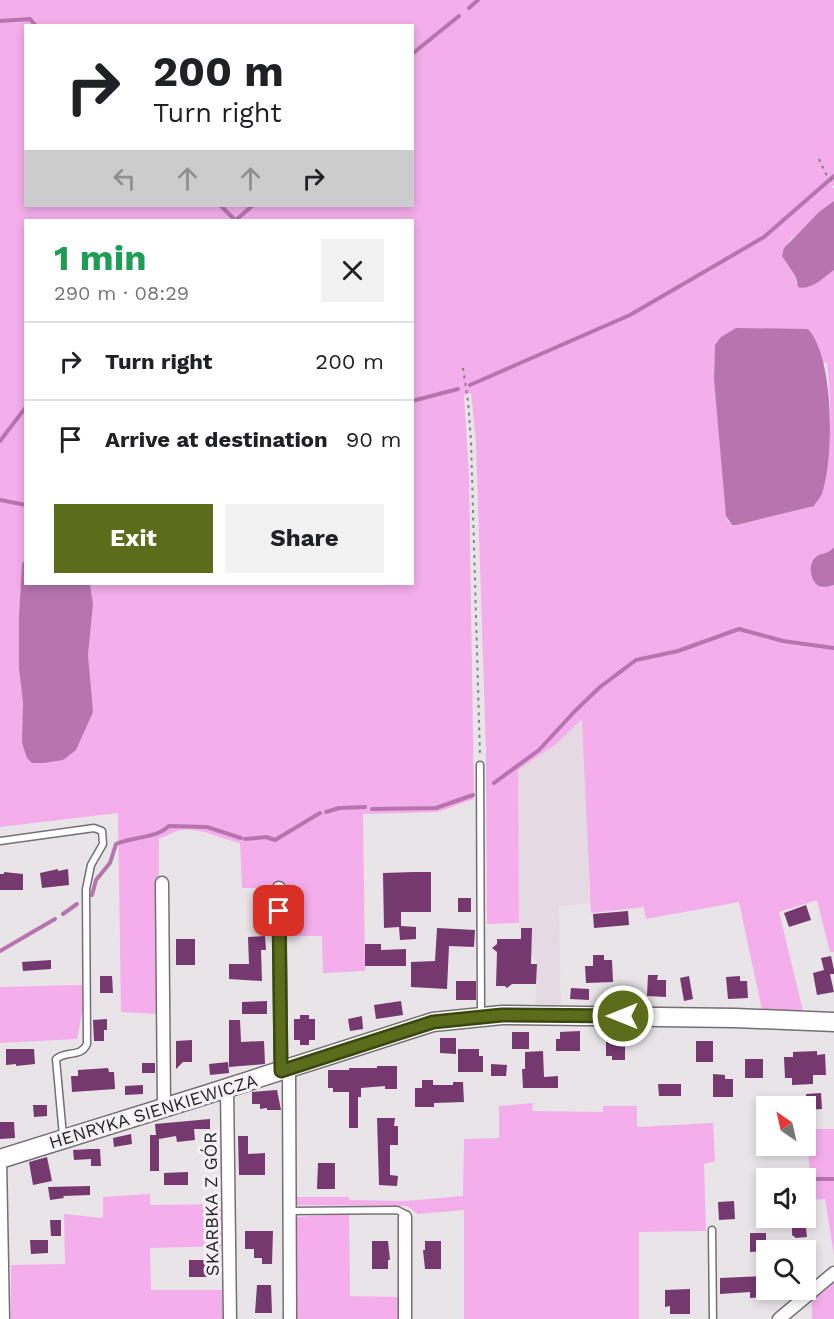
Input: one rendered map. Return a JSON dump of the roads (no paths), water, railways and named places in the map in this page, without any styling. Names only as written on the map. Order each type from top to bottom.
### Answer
[{"type":"street","points":[[162,884],[165,1107]]},
{"type":"street","points":[[279,888],[290,1319]]},
{"type":"street","name":"HENRYKA SIENKIEWICZA","points":[[0,1159],[433,1022],[481,1016],[803,1019],[834,1022]]},
{"type":"street","name":"SKARBKA Z GÓR","points":[[227,1088],[230,1319]]},
{"type":"street","points":[[0,1159],[3,1319]]},
{"type":"street","points":[[405,1217],[405,1319]]},
{"type":"street","points":[[779,1319],[834,1273]]},
{"type":"lane","points":[[480,765],[481,1016]]},
{"type":"lane","points":[[0,841],[94,828],[102,831],[103,844],[91,865],[86,889],[87,1044],[84,1050],[78,1053],[64,1054],[56,1059],[63,1139]]},
{"type":"lane","points":[[288,1211],[397,1210],[405,1217]]},
{"type":"lane","points":[[712,1230],[713,1319]]},
{"type":"waterway","points":[[469,8],[478,0]]},
{"type":"waterway","points":[[414,52],[459,16]]},
{"type":"waterway","points":[[0,21],[30,19],[34,24]]},
{"type":"waterway","points":[[470,385],[630,315],[764,237],[834,176]]},
{"type":"waterway","points":[[222,207],[234,219]]},
{"type":"waterway","points":[[237,219],[251,207]]},
{"type":"waterway","points":[[414,400],[458,389]]},
{"type":"waterway","points":[[0,441],[24,410]]},
{"type":"waterway","points":[[0,500],[24,505]]},
{"type":"waterway","points":[[494,783],[539,750],[600,687],[636,660],[678,651],[739,629],[783,641],[834,648]]},
{"type":"waterway","points":[[372,809],[436,808],[473,795]]},
{"type":"waterway","points":[[326,812],[339,808],[365,807]]},
{"type":"waterway","points":[[245,839],[266,837],[275,840],[320,813]]},
{"type":"waterway","points":[[92,895],[96,880],[110,863],[116,844],[123,841],[151,835],[169,826],[207,827],[241,838]]},
{"type":"waterway","points":[[63,914],[77,904]]},
{"type":"waterway","points":[[0,951],[55,919]]},
{"type":"waterway","points":[[816,1179],[834,1179]]}]
